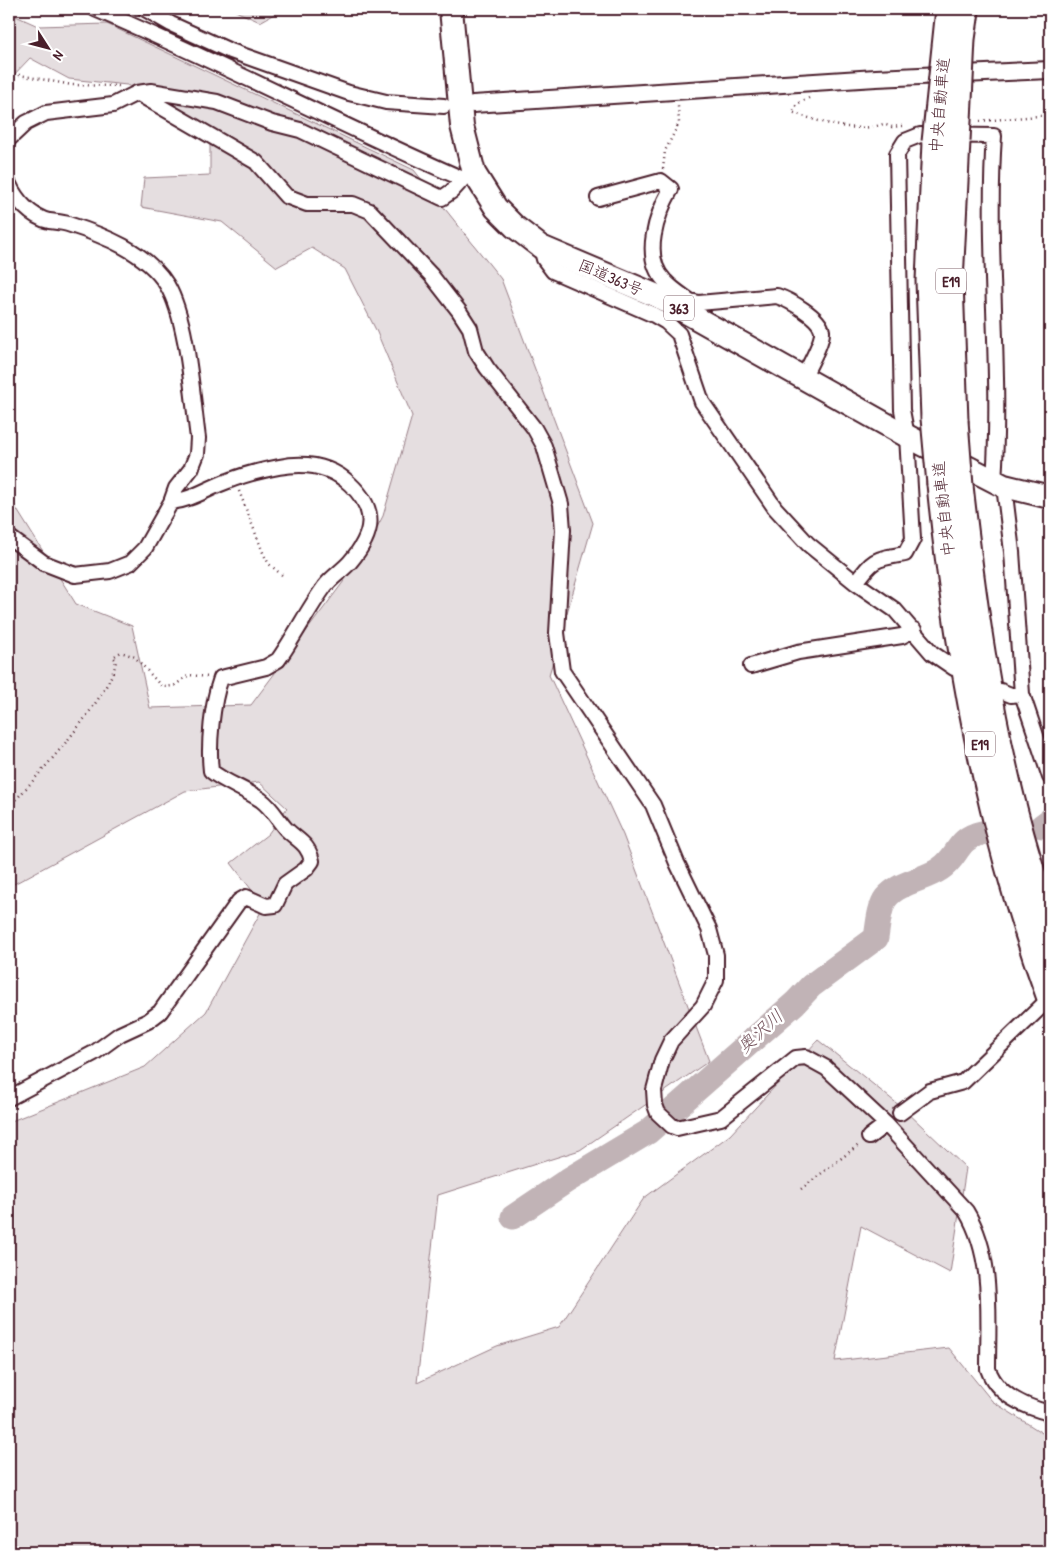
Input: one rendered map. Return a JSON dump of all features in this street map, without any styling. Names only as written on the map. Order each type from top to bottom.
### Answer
[{"type":"highway","name":"国道363号","points":[[451,9],[468,176],[496,208],[541,246],[657,296],[686,306],[803,378],[907,436],[999,484],[1050,497]]},
{"type":"highway","name":"中央自動車道","points":[[949,9],[946,142],[950,282],[944,420],[950,485],[955,607],[981,747],[1001,838],[1050,998]]},
{"type":"highway","name":"中央自動車道","points":[[946,142],[966,9]]},
{"type":"highway","name":"中央自動車道","points":[[950,485],[976,604],[1000,743],[1020,830],[1050,930]]},
{"type":"street","points":[[9,139],[26,123],[46,113],[113,105],[135,94],[151,91],[198,97],[300,130],[442,198],[452,192],[468,176],[376,141],[185,48],[96,9]]},
{"type":"street","points":[[145,9],[171,24],[228,50],[349,93],[386,102],[444,106]]},
{"type":"street","points":[[473,104],[822,81],[1050,70]]},
{"type":"street","points":[[135,94],[256,162],[286,196],[307,204],[353,204],[370,211],[431,275],[459,310],[470,328],[476,350],[487,368],[534,428],[544,446],[561,504],[563,530],[557,633],[562,671],[653,805],[677,863],[709,929],[716,955],[716,980],[703,1006],[671,1041],[662,1060],[654,1090],[655,1105],[658,1113],[672,1126],[677,1128],[721,1118],[786,1064],[796,1058],[806,1057],[826,1068],[886,1124],[957,1200],[975,1227],[984,1258],[988,1369],[992,1380],[1011,1397],[1050,1413]]},
{"type":"street","points":[[856,583],[869,564],[877,559],[905,554],[913,539],[907,436],[902,410],[897,154],[905,141],[920,135],[994,136],[990,188],[998,385],[999,484],[1012,552],[1022,694],[1045,768],[1050,777]]},
{"type":"street","points":[[598,198],[661,181],[671,189],[660,210],[656,226],[654,261],[664,280],[686,306],[777,296],[788,300],[816,320],[822,331],[820,342],[803,378]]},
{"type":"street","points":[[9,184],[13,195],[37,216],[82,228],[129,250],[150,266],[166,283],[172,294],[184,340],[198,438],[197,454],[191,470],[176,488],[171,502],[145,548],[130,563],[110,571],[87,576],[60,572],[44,563],[9,537]]},
{"type":"street","points":[[541,246],[544,259],[553,270],[654,315],[666,322],[679,334],[702,402],[775,508],[808,544],[856,583],[895,610],[932,653],[954,668]]},
{"type":"street","points":[[9,1098],[94,1054],[120,1034],[148,1021],[160,1012],[216,937],[239,901],[246,897],[266,906],[275,905],[285,884],[306,868],[312,860],[309,849],[286,829],[269,806],[234,783],[219,778],[211,771],[209,758],[217,691],[220,680],[266,667],[278,660],[326,585],[349,563],[360,548],[371,523],[367,503],[346,480],[326,468],[308,464],[279,467],[234,479],[184,500],[171,502]]},
{"type":"street","points":[[751,666],[798,652],[902,636],[914,630]]},
{"type":"street","points":[[1001,691],[1011,695],[1022,694]]},
{"type":"street","points":[[900,1113],[930,1091],[962,1082],[1050,998]]},
{"type":"street","points":[[869,1137],[886,1124]]},
{"type":"path","points":[[9,72],[72,85],[125,87],[135,94]]},
{"type":"path","points":[[822,81],[820,92],[796,104],[792,112],[822,121],[870,129],[883,124],[892,127],[909,126]]},
{"type":"path","points":[[661,181],[665,151],[679,123],[675,90]]},
{"type":"path","points":[[973,121],[1050,115]]},
{"type":"path","points":[[234,479],[264,555],[269,564],[282,575]]},
{"type":"path","points":[[9,807],[74,731],[104,691],[115,666],[116,660],[113,657],[121,652],[135,657],[162,687],[174,686],[189,676],[220,680]]},
{"type":"path","points":[[801,1189],[869,1137]]},
{"type":"shaded area","points":[[231,9],[283,9],[260,22]]},
{"type":"shaded area","points":[[9,13],[38,26],[107,24],[414,170],[501,279],[593,523],[549,675],[623,835],[709,1061],[580,1150],[438,1195],[417,1383],[497,1346],[559,1327],[644,1198],[730,1135],[818,1040],[905,1110],[966,1168],[950,1273],[861,1226],[835,1361],[949,1348],[992,1401],[1050,1438],[1050,1552],[9,1552],[9,1122],[145,1067],[206,1012],[264,906],[231,863],[268,834],[287,808],[259,782],[185,791],[14,884],[9,881],[9,497],[76,604],[132,626],[150,708],[251,705],[359,561],[383,516],[412,416],[376,330],[345,269],[312,248],[277,267],[222,222],[141,207],[144,178],[210,175],[210,131],[127,85],[69,79],[30,58],[9,80]]},
{"type":"waterway","name":"奥沢川","points":[[1042,826],[1050,820]]},
{"type":"waterway","name":"奥沢川","points":[[513,1217],[568,1180],[648,1132],[795,1003],[811,986],[876,938],[882,906],[891,893],[898,888],[934,873],[951,859],[967,839],[982,833]]}]
